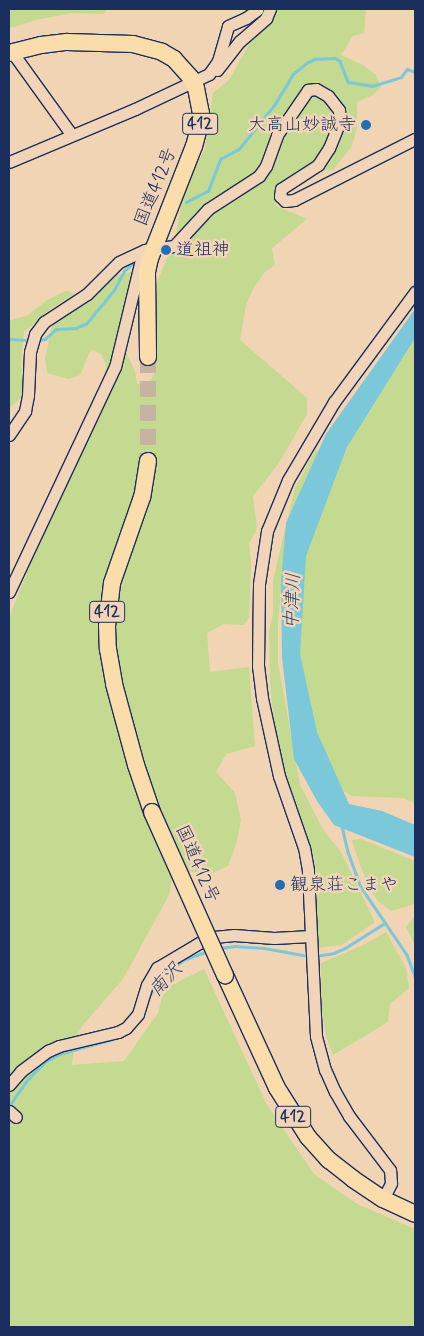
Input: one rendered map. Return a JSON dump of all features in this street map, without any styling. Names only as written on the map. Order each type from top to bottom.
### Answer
[{"type":"highway","name":"国道412号","points":[[10,53],[41,45],[67,42],[133,44],[162,52],[182,67],[193,82],[200,101],[200,124],[194,146],[148,250],[146,283],[148,357]]},
{"type":"highway","name":"国道412号","points":[[148,461],[142,497],[112,583],[107,614],[108,649],[112,672],[136,765],[152,812],[262,1060],[297,1123],[320,1150],[340,1169],[383,1199],[415,1214]]},
{"type":"street","points":[[9,162],[135,109],[193,82],[223,65],[240,41],[266,18],[270,9]]},
{"type":"street","points":[[212,71],[218,61],[228,26],[246,18],[257,10]]},
{"type":"street","points":[[10,53],[69,132],[70,136]]},
{"type":"street","points":[[9,436],[25,411],[35,334],[44,322],[87,294],[120,262],[148,250],[174,246],[208,209],[259,176],[269,160],[277,135],[308,90],[316,89],[328,96],[339,110],[340,120],[329,148],[318,165],[281,189],[280,196],[285,201],[294,200],[415,139]]},
{"type":"street","points":[[9,592],[115,367],[148,250]]},
{"type":"street","points":[[383,1199],[391,1183],[390,1170],[341,1103],[320,1056],[315,1029],[306,860],[279,776],[260,688],[259,594],[262,552],[274,511],[295,466],[334,402],[415,292]]},
{"type":"street","points":[[9,1085],[21,1071],[48,1051],[59,1046],[118,1032],[126,1028],[138,1014],[147,986],[157,968],[199,943],[214,937],[234,935],[311,939]]},
{"type":"green space","points":[[9,9],[108,9],[103,14],[72,13],[9,27]]},
{"type":"green space","points":[[253,9],[366,9],[364,33],[353,36],[341,55],[363,65],[376,75],[381,87],[373,95],[357,102],[357,127],[352,146],[333,170],[307,171],[274,189],[276,206],[307,219],[272,248],[275,265],[265,272],[253,289],[246,305],[240,340],[307,398],[307,414],[279,463],[253,496],[257,529],[249,543],[251,561],[249,617],[244,625],[224,624],[207,633],[210,672],[249,667],[255,746],[226,754],[216,772],[235,793],[241,820],[236,844],[228,866],[208,875],[174,869],[169,895],[123,979],[82,1026],[75,1039],[72,1065],[124,1061],[158,1013],[162,997],[172,985],[204,969],[267,1105],[314,1174],[357,1204],[415,1229],[415,1327],[9,1327],[9,618],[79,440],[100,418],[106,365],[102,355],[91,349],[80,375],[69,379],[47,373],[45,358],[52,326],[118,275],[131,272],[124,348],[135,371],[137,384],[151,380],[155,371],[156,360],[151,334],[150,299],[175,239],[182,200],[189,179],[205,149],[213,93],[229,80],[256,32]]},
{"type":"green space","points":[[68,290],[73,295],[52,308],[24,332],[21,362],[25,393],[9,409],[9,321],[28,315],[47,300]]},
{"type":"green space","points":[[415,338],[415,803],[403,798],[352,796],[340,789],[322,750],[308,700],[299,650],[299,597],[311,525],[355,431]]},
{"type":"green space","points":[[321,450],[286,547],[278,621],[278,663],[300,785],[324,831],[341,852],[375,922],[342,945],[316,948],[315,911],[318,892],[314,858],[282,768],[274,724],[270,682],[269,630],[273,614],[273,580],[295,488],[315,451]]},
{"type":"green space","points":[[361,839],[415,861],[415,904],[391,911],[378,901],[368,886],[354,848],[352,840]]},
{"type":"green space","points":[[415,916],[415,945],[406,927]]},
{"type":"green space","points":[[386,932],[406,968],[409,988],[390,1004],[388,1022],[333,1055],[326,1036],[322,1011],[321,963],[363,945]]},
{"type":"water","name":"中津川","points":[[415,309],[415,338],[347,447],[306,556],[300,654],[317,732],[349,804],[382,811],[415,825],[415,857],[334,825],[317,801],[294,759],[282,658],[281,582],[286,523],[326,434]]},
{"type":"waterway","points":[[186,202],[208,191],[220,159],[239,149],[275,104],[293,74],[308,62],[315,59],[335,58],[340,61],[348,82],[372,86],[401,77],[407,69],[415,72]]},
{"type":"waterway","points":[[38,340],[45,339],[56,329],[76,328],[87,323],[114,290],[124,271],[135,261]]},
{"type":"waterway","points":[[9,339],[30,340]]},
{"type":"waterway","points":[[342,826],[348,852],[361,887],[407,955],[415,976]]},
{"type":"waterway","name":"南沢","points":[[315,956],[334,953],[345,948],[385,923]]},
{"type":"waterway","name":"南沢","points":[[221,948],[235,946],[264,948],[309,956]]},
{"type":"waterway","name":"南沢","points":[[149,996],[164,975],[183,960],[208,951]]},
{"type":"waterway","name":"南沢","points":[[9,1106],[28,1079],[46,1061],[62,1053],[110,1040]]},
{"type":"tunnel","points":[[148,357],[148,461]]},
{"type":"place","name":"大高山妙誠寺","points":[[366,125]]},
{"type":"place","name":"道祖神","points":[[166,250]]},
{"type":"place","name":"観泉荘こまや","points":[[280,885]]}]
